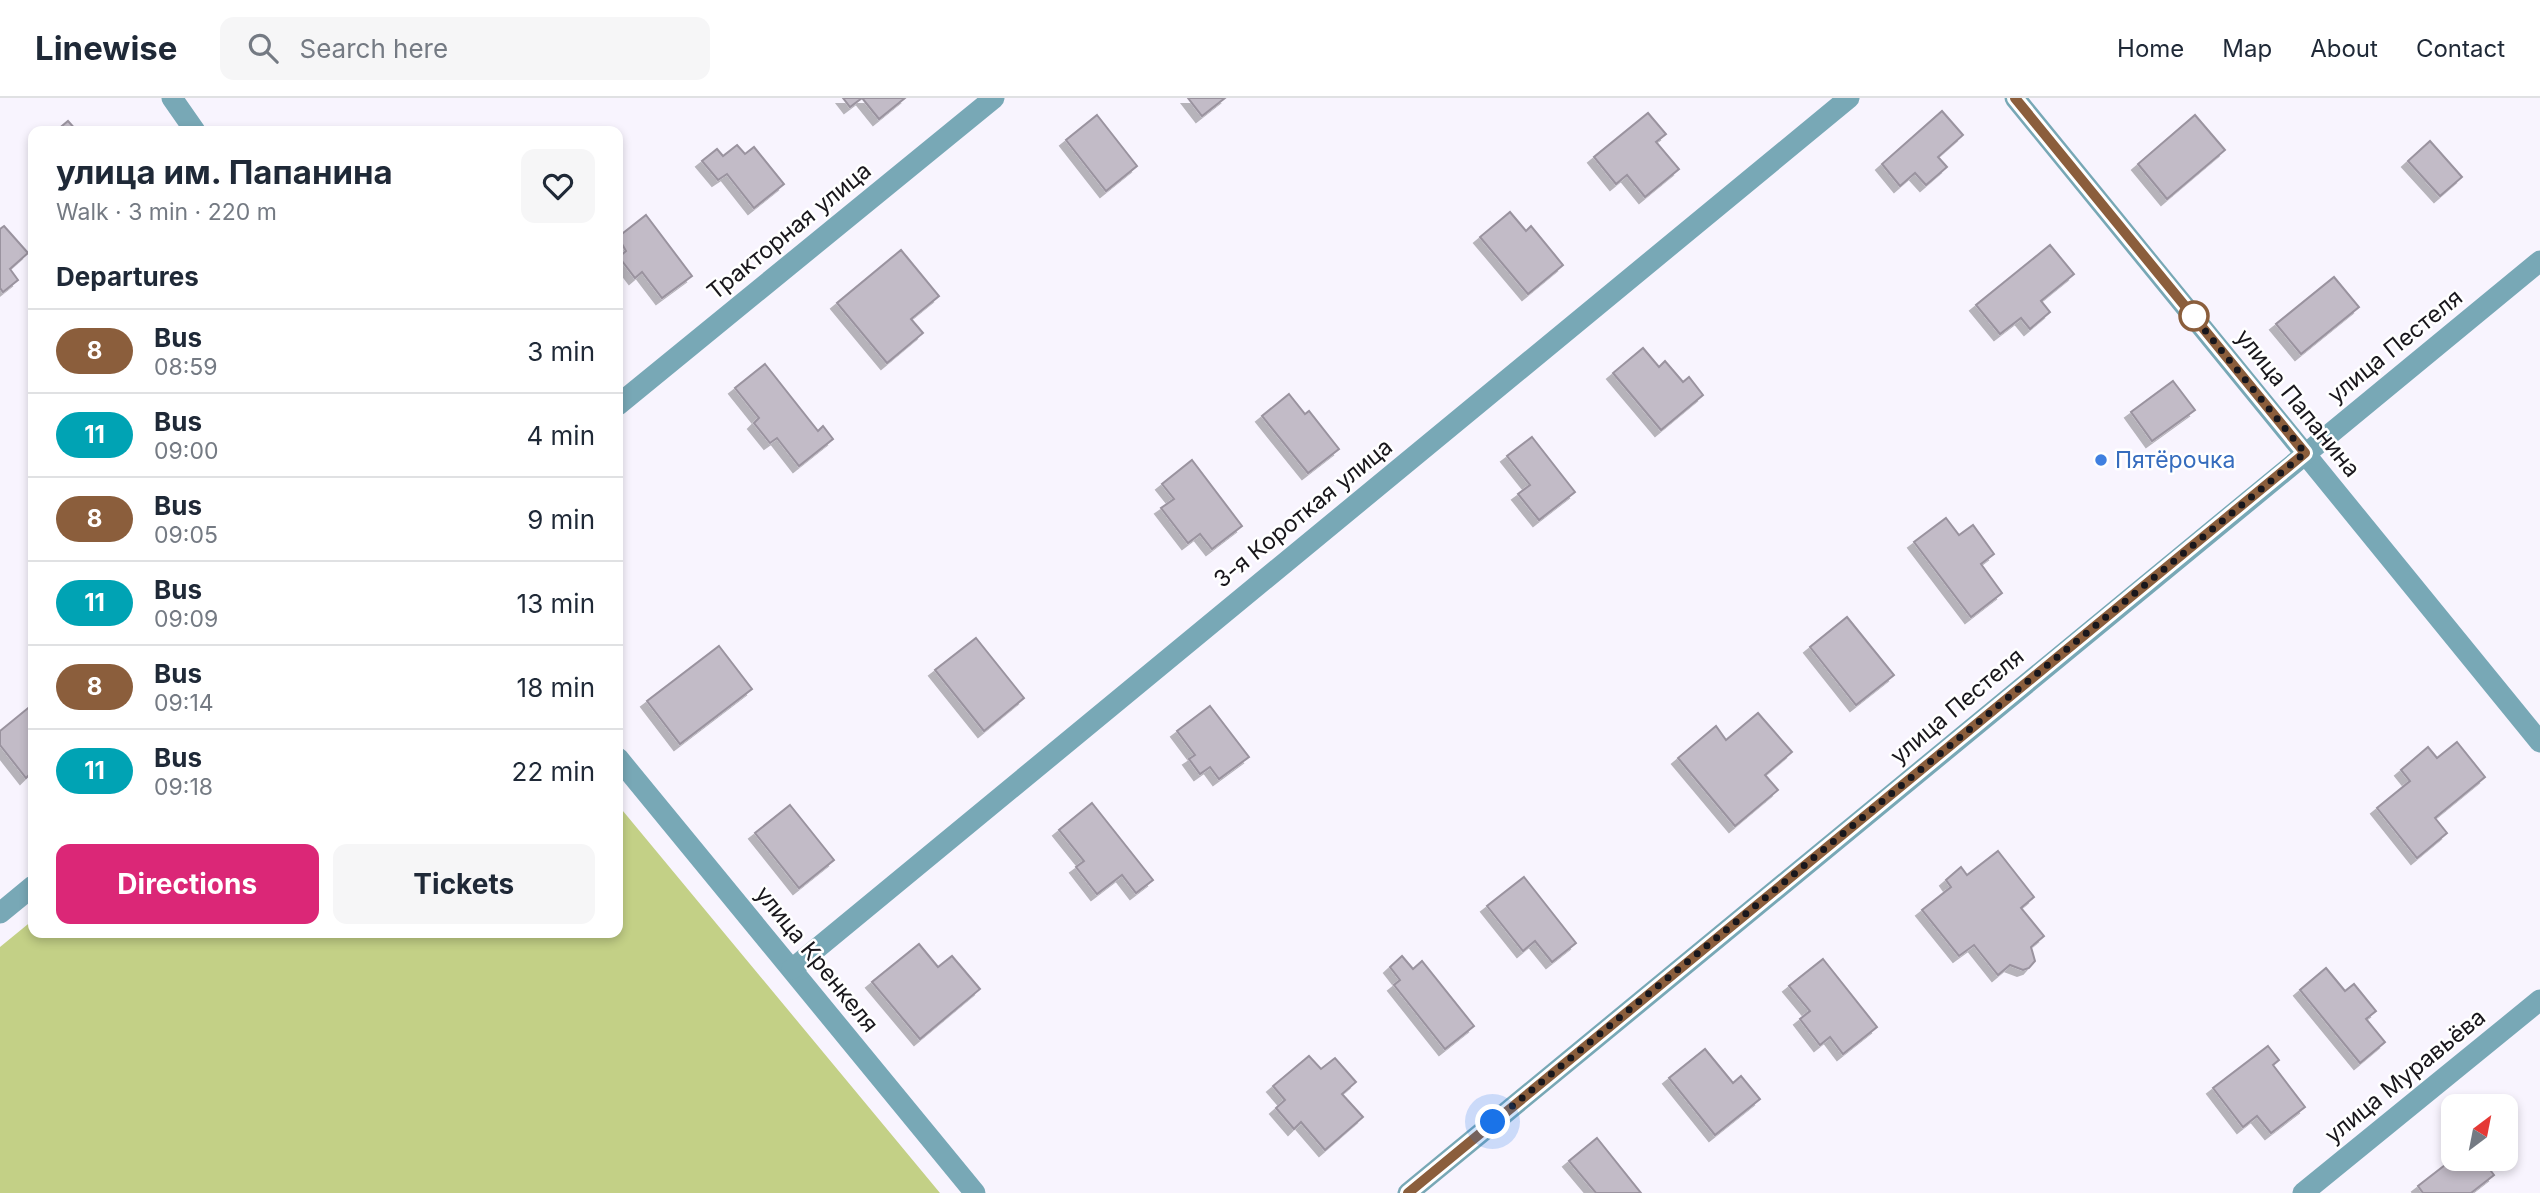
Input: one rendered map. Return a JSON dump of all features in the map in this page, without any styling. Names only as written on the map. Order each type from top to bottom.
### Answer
[{"type":"street","points":[[172,98],[192,126]]},
{"type":"street","name":"Тракторная улица","points":[[623,401],[994,98]]},
{"type":"street","name":"3-я Короткая улица","points":[[792,969],[1849,98]]},
{"type":"street","name":"улица Папанина","points":[[2015,98],[2540,741]]},
{"type":"street","name":"улица Пестеля","points":[[1408,1193],[2540,261]]},
{"type":"street","name":"улица Кренкеля","points":[[623,764],[975,1193]]},
{"type":"street","points":[[0,913],[28,890]]},
{"type":"street","name":"улица Муравьёва","points":[[2303,1193],[2540,1000]]},
{"type":"green space","points":[[623,811],[940,1193],[0,1193],[0,947],[28,924],[28,938],[623,938]]},
{"type":"building","points":[[843,98],[862,98],[850,107]]},
{"type":"building","points":[[862,98],[905,98],[879,119]]},
{"type":"building","points":[[1188,98],[1225,98],[1202,116]]},
{"type":"building","points":[[1942,111],[1963,135],[1938,157],[1947,167],[1926,185],[1915,173],[1900,186],[1882,164]]},
{"type":"building","points":[[1648,113],[1666,134],[1656,142],[1679,169],[1645,197],[1627,175],[1616,184],[1594,157]]},
{"type":"building","points":[[1097,115],[1137,166],[1106,191],[1066,140]]},
{"type":"building","points":[[2195,115],[2225,150],[2167,199],[2138,164]]},
{"type":"building","points":[[2430,141],[2462,177],[2440,196],[2408,161]]},
{"type":"building","points":[[737,145],[745,154],[754,147],[784,184],[754,208],[727,174],[718,180],[702,161],[717,149],[723,156]]},
{"type":"building","points":[[1510,212],[1526,231],[1531,226],[1563,265],[1528,294],[1480,237]]},
{"type":"building","points":[[646,215],[692,276],[662,298],[642,272],[635,278],[623,262],[623,254],[626,251],[623,233]]},
{"type":"building","points":[[4,226],[28,253],[10,269],[18,280],[3,292],[0,288],[0,229]]},
{"type":"building","points":[[2050,245],[2074,274],[2041,301],[2050,312],[2030,329],[2021,318],[2000,334],[1976,305]]},
{"type":"building","points":[[901,250],[939,296],[911,319],[923,333],[887,363],[837,303]]},
{"type":"building","points":[[2334,277],[2359,307],[2301,354],[2276,324]]},
{"type":"building","points":[[1643,348],[1659,367],[1665,361],[1683,382],[1689,377],[1703,395],[1661,430],[1613,373]]},
{"type":"building","points":[[765,364],[818,431],[823,426],[833,439],[799,466],[777,438],[770,443],[754,423],[759,418],[735,388]]},
{"type":"building","points":[[2173,381],[2195,410],[2152,441],[2131,412]]},
{"type":"building","points":[[1289,394],[1305,414],[1309,411],[1339,449],[1308,473],[1262,416]]},
{"type":"building","points":[[1532,437],[1575,492],[1539,520],[1518,494],[1530,485],[1507,456]]},
{"type":"building","points":[[1192,460],[1242,526],[1212,549],[1200,534],[1188,543],[1161,508],[1174,499],[1162,484]]},
{"type":"building","points":[[1946,518],[1959,535],[1973,525],[1994,554],[1981,564],[2002,593],[1971,617],[1914,542]]},
{"type":"building","points":[[1847,617],[1894,675],[1856,705],[1810,647]]},
{"type":"building","points":[[976,638],[1024,698],[984,731],[935,670]]},
{"type":"building","points":[[719,646],[752,689],[680,744],[647,701]]},
{"type":"building","points":[[1210,706],[1249,757],[1219,779],[1210,767],[1200,774],[1189,759],[1195,755],[1177,731]]},
{"type":"building","points":[[28,708],[26,778],[0,745],[0,731]]},
{"type":"building","points":[[1758,713],[1792,752],[1765,775],[1778,790],[1735,826],[1678,758],[1716,726],[1726,740]]},
{"type":"building","points":[[2457,742],[2485,777],[2435,818],[2447,833],[2417,858],[2377,808],[2410,781],[2401,770],[2428,747],[2437,758]]},
{"type":"building","points":[[1092,803],[1153,880],[1136,893],[1122,875],[1097,894],[1076,867],[1084,861],[1059,830]]},
{"type":"building","points":[[790,805],[834,860],[799,888],[755,833]]},
{"type":"building","points":[[1998,851],[2034,897],[2021,908],[2044,936],[2031,947],[2035,961],[2029,968],[2023,970],[2010,965],[1998,975],[1974,945],[1959,956],[1922,910],[1951,887],[1946,880],[1961,867],[1967,875]]},
{"type":"building","points":[[1524,877],[1576,943],[1552,962],[1535,941],[1523,951],[1487,906]]},
{"type":"building","points":[[919,944],[938,967],[952,956],[980,989],[920,1039],[872,982]]},
{"type":"building","points":[[1402,956],[1413,969],[1422,961],[1474,1026],[1445,1049],[1394,985],[1400,980],[1390,967]]},
{"type":"building","points":[[1823,959],[1877,1027],[1843,1054],[1830,1037],[1820,1045],[1800,1019],[1810,1011],[1789,986]]},
{"type":"building","points":[[2326,968],[2345,991],[2354,984],[2376,1011],[2366,1019],[2385,1042],[2360,1063],[2300,990]]},
{"type":"building","points":[[2268,1046],[2279,1060],[2273,1065],[2305,1107],[2271,1133],[2257,1116],[2243,1127],[2213,1088]]},
{"type":"building","points":[[1705,1049],[1733,1083],[1741,1076],[1760,1099],[1715,1135],[1669,1078]]},
{"type":"building","points":[[1309,1056],[1321,1069],[1335,1058],[1356,1082],[1342,1094],[1363,1117],[1325,1150],[1301,1122],[1294,1129],[1276,1108],[1285,1100],[1273,1086]]},
{"type":"building","points":[[1597,1138],[1641,1193],[1596,1193],[1569,1161]]},
{"type":"building","points":[[2441,1168],[2441,1171],[2491,1171],[2494,1175],[2471,1193],[2423,1193],[2418,1186]]},
{"type":"bus line","name":"8","points":[[1408,1193],[2305,453],[2015,98]]},
{"type":"place","name":"Пятёрочка","points":[[2101,460]]},
{"type":"route","points":[[1493,1122],[2305,453],[2186,307],[2194,316]]}]
